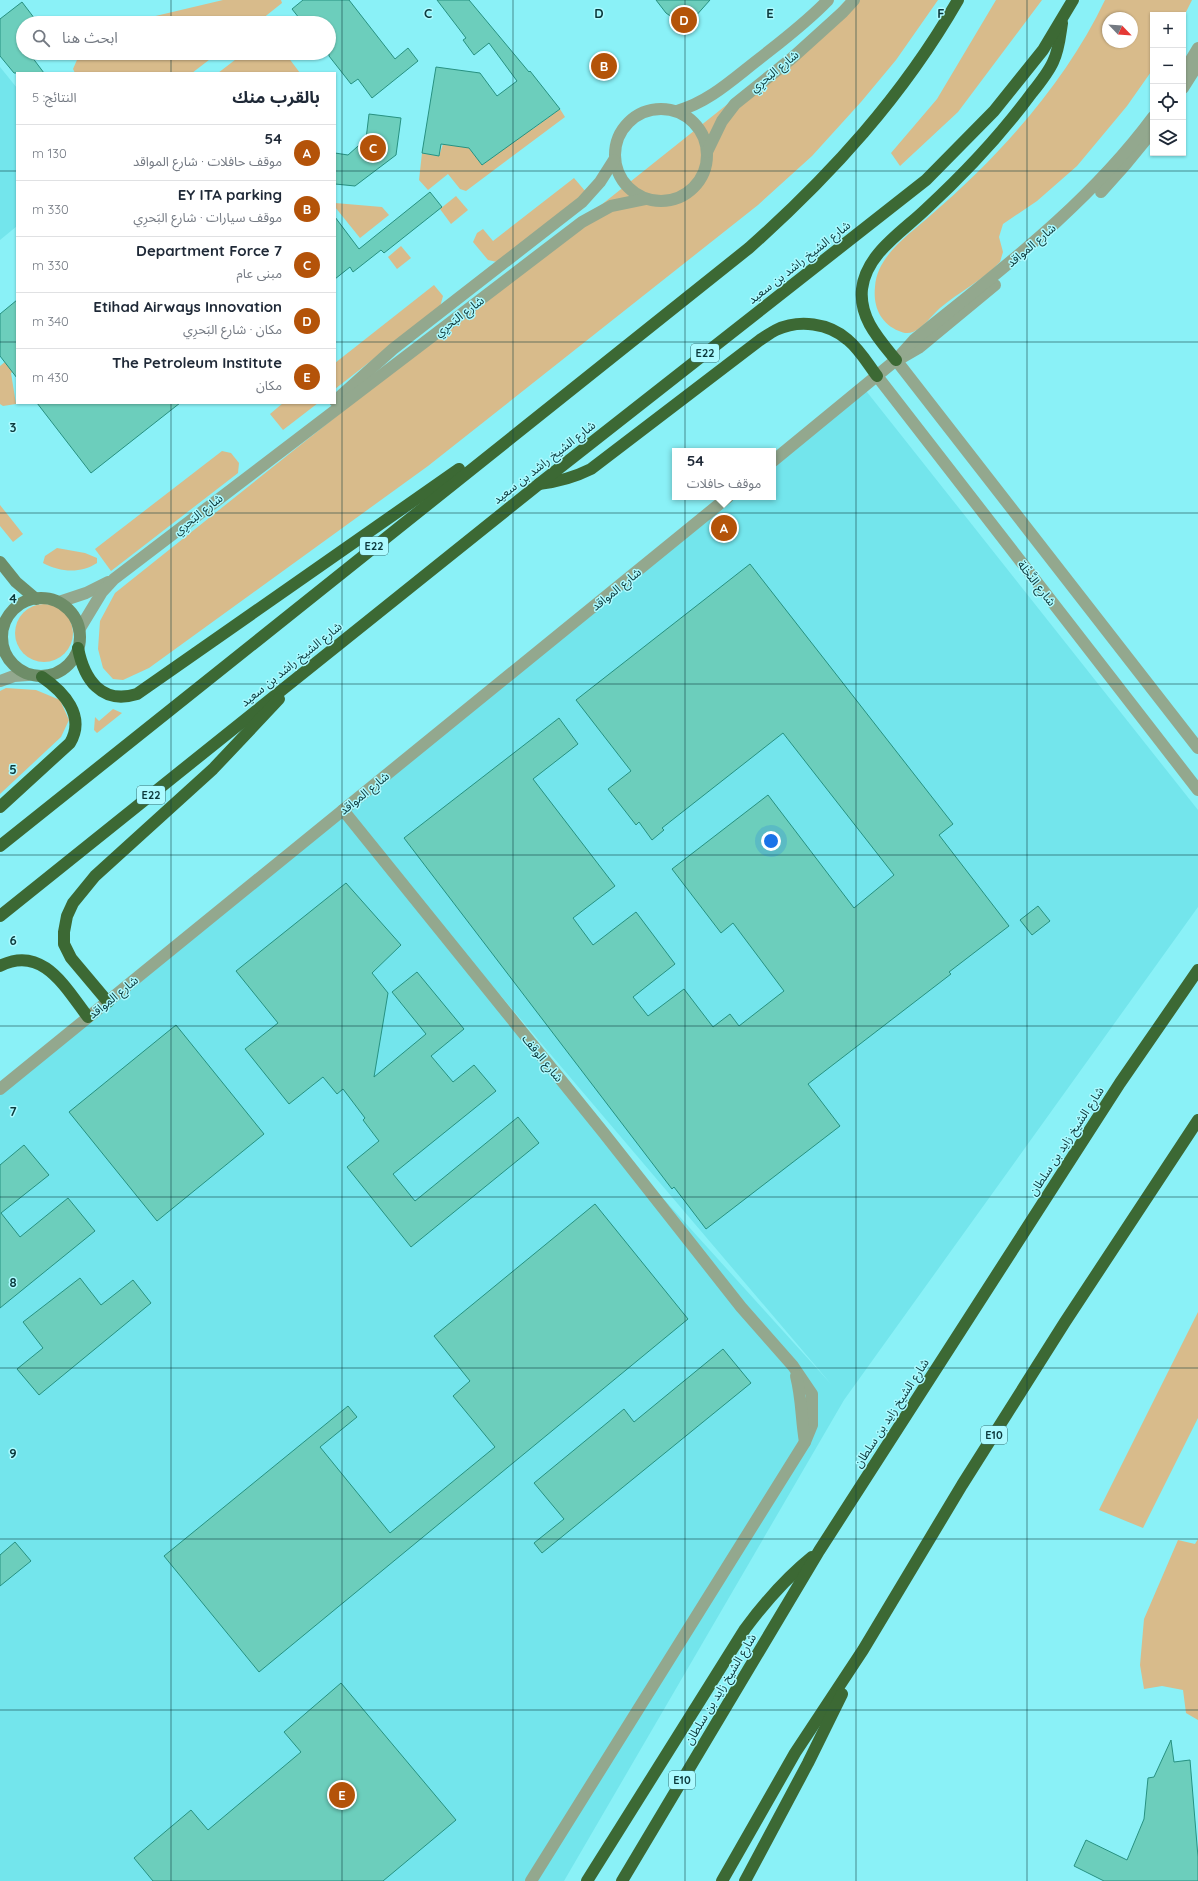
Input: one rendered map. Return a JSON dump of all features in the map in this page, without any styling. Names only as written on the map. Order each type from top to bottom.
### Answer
[{"type":"highway","name":"E22","points":[[0,846],[545,409],[749,248],[794,207],[837,164],[877,118],[914,69],[958,0]]},
{"type":"highway","name":"شارع الشيخ راشد بن سعيد","points":[[0,916],[539,484],[926,180],[994,111],[1043,50],[1073,0]]},
{"type":"highway","points":[[896,360],[873,332],[866,320],[862,297],[866,273],[873,259],[992,143],[1018,111],[1054,61],[1059,43],[1062,18]]},
{"type":"highway","points":[[539,484],[569,479],[591,470],[760,340],[776,330],[794,324],[813,324],[832,329],[848,339],[877,376]]},
{"type":"highway","points":[[78,648],[81,662],[86,674],[95,685],[106,694],[121,697],[137,694],[545,409]]},
{"type":"highway","points":[[108,1002],[71,958],[64,944],[64,932],[67,916],[73,903],[95,876],[213,769],[250,732],[302,673]]},
{"type":"highway","points":[[0,807],[70,743],[76,729],[76,722],[70,705],[58,689],[42,677]]},
{"type":"highway","points":[[0,966],[8,962],[20,960],[35,962],[48,968],[58,978],[88,1017]]},
{"type":"highway","name":"شارع الشيخ زايد بن سلطان","points":[[622,1881],[819,1551],[1120,1083],[1198,970]]},
{"type":"highway","name":"E10","points":[[722,1881],[795,1753],[863,1650],[962,1486],[1064,1322],[1198,1120]]},
{"type":"highway","points":[[587,1881],[745,1629],[767,1600],[791,1574],[819,1551]]},
{"type":"highway","points":[[745,1881],[808,1763],[863,1650]]},
{"type":"main road","points":[[0,562],[16,582],[36,598]]},
{"type":"main road","points":[[36,598],[44,598],[59,602],[68,609],[75,619],[79,630],[78,648],[73,659],[65,668],[54,674],[42,677],[28,675],[15,668],[6,656],[1,639],[3,625],[8,615],[25,601],[36,598]]},
{"type":"street","name":"شارع البَحرِي","points":[[677,111],[698,103],[718,91],[813,16],[828,0]]},
{"type":"street","name":"شارع البَحرِي","points":[[707,152],[722,121],[735,104],[791,59],[854,0]]},
{"type":"street","points":[[1186,68],[1198,48]]},
{"type":"street","points":[[1186,84],[1198,64]]},
{"type":"street","points":[[665,109],[677,111],[689,118],[698,127],[705,139],[707,152],[706,168],[700,182],[689,193],[675,200],[660,202],[645,200],[633,193],[624,184],[618,173],[614,160],[615,146],[620,133],[628,122],[639,114],[652,110],[665,109]]},
{"type":"street","name":"شارع المواقد","points":[[776,459],[896,360],[914,340],[1017,257],[1072,208],[1123,154],[1151,120]]},
{"type":"street","name":"شارع المواقد","points":[[896,360],[920,347],[1039,249],[1100,192],[1150,135]]},
{"type":"street","name":"شارع البَحرِي","points":[[336,400],[393,349],[582,202],[600,182],[614,160]]},
{"type":"street","name":"شارع البَحرِي","points":[[79,630],[102,592],[114,579],[582,222],[611,206],[645,200]]},
{"type":"street","points":[[896,360],[1198,748]]},
{"type":"street","name":"شارع النَّخْلة","points":[[877,376],[1198,790]]},
{"type":"street","name":"شارع البَحرِي","points":[[283,450],[332,404]]},
{"type":"street","name":"شارع المواقد","points":[[0,1089],[724,500]]},
{"type":"street","name":"شارع البَحرِي","points":[[59,602],[86,593],[114,579]]},
{"type":"street","points":[[0,681],[14,676],[28,675]]},
{"type":"street","name":"شارع الوقف","points":[[343,810],[599,1126],[741,1307],[792,1366],[801,1394],[802,1423],[805,1442],[531,1881]]},
{"type":"shaded area","points":[[223,0],[281,0],[282,3],[266,16],[156,16]]},
{"type":"shaded area","points":[[846,0],[938,0],[896,60],[861,102],[812,156],[758,205],[428,466],[149,668],[123,680],[113,679],[103,668],[98,649],[100,621],[115,593],[774,67],[821,26]]},
{"type":"shaded area","points":[[996,0],[1042,0],[958,112],[900,166],[891,153],[937,99]]},
{"type":"shaded area","points":[[1105,0],[1192,0],[1186,12],[1150,12],[1150,73],[1127,106],[1077,166],[1037,201],[1003,224],[999,237],[1003,252],[1000,262],[986,275],[940,308],[917,330],[911,333],[906,333],[892,328],[879,313],[875,301],[877,276],[888,255],[904,238],[957,192],[1006,143],[1051,89],[1071,60]]},
{"type":"shaded area","points":[[77,60],[209,60],[193,72],[74,72],[73,69]]},
{"type":"shaded area","points":[[235,60],[290,60],[299,72],[219,72]]},
{"type":"shaded area","points":[[0,67],[16,87],[16,227],[0,240]]},
{"type":"shaded area","points":[[504,91],[533,129],[560,109],[565,117],[466,191],[460,189],[448,174],[428,190],[419,180],[422,153],[439,156],[443,144]],"holes":[[[522,135],[482,165],[461,137]]]},
{"type":"shaded area","points":[[574,178],[586,192],[497,262],[488,260],[473,242],[477,233],[483,229],[493,241]]},
{"type":"shaded area","points":[[456,196],[468,210],[451,224],[440,209]]},
{"type":"shaded area","points":[[336,203],[382,207],[389,215],[360,238],[336,208]]},
{"type":"shaded area","points":[[401,246],[411,258],[397,269],[388,257]]},
{"type":"shaded area","points":[[434,285],[443,296],[440,307],[336,388],[336,362]]},
{"type":"shaded area","points":[[16,353],[16,369],[11,373],[16,404],[3,406],[0,404],[0,366]]},
{"type":"shaded area","points":[[863,387],[1198,810],[1198,907],[844,1400],[564,1881],[0,1881],[0,1090],[724,500],[776,500],[776,458]],"holes":[[[359,829],[831,1384],[603,1132]]]},
{"type":"shaded area","points":[[282,404],[317,404],[283,430],[270,414]]},
{"type":"shaded area","points":[[222,451],[231,453],[239,463],[238,473],[111,571],[95,549]]},
{"type":"shaded area","points":[[0,505],[23,534],[13,542],[0,526]]},
{"type":"shaded area","points":[[57,548],[85,553],[97,558],[97,563],[84,569],[63,570],[43,563],[45,556]]},
{"type":"shaded area","points":[[44,604],[60,609],[68,617],[73,633],[68,649],[60,657],[44,662],[28,657],[20,649],[15,633],[20,617],[28,609]]},
{"type":"shaded area","points":[[6,688],[36,690],[60,700],[69,720],[61,737],[0,794],[0,691]]},
{"type":"shaded area","points":[[113,709],[122,713],[97,733],[94,730],[95,717],[99,721]]},
{"type":"shaded area","points":[[1198,1312],[1198,1418],[1143,1528],[1099,1510]]},
{"type":"shaded area","points":[[1198,1539],[1198,1720],[1186,1713],[1183,1690],[1162,1686],[1144,1689],[1140,1665],[1144,1619],[1178,1540],[1195,1544]]},
{"type":"building","points":[[303,0],[349,0],[395,59],[408,48],[418,61],[372,98],[358,79],[351,84],[332,60],[336,60],[336,16],[298,16],[292,9]]},
{"type":"building","points":[[437,0],[469,0],[529,72],[530,71],[560,109],[482,165],[469,148],[441,144],[439,156],[422,153],[436,67],[480,73],[497,96],[517,81],[489,43],[474,55],[463,40],[466,38]]},
{"type":"building","points":[[656,0],[710,0],[686,27],[666,13]]},
{"type":"building","points":[[22,2],[33,16],[16,16],[16,60],[34,60],[43,72],[14,73],[0,56],[0,19]]},
{"type":"building","points":[[369,114],[401,118],[396,155],[355,186],[336,184],[336,153],[348,155],[366,139]]},
{"type":"building","points":[[430,192],[442,207],[384,253],[381,250],[353,272],[350,267],[336,278],[336,218],[359,249]]},
{"type":"building","points":[[16,301],[16,377],[0,356],[0,314]]},
{"type":"building","points":[[38,404],[179,404],[91,473]]},
{"type":"building","points":[[750,564],[953,824],[939,835],[1009,926],[949,972],[951,974],[808,1084],[840,1126],[706,1229],[674,1187],[672,1189],[404,838],[559,718],[578,744],[533,779],[615,886],[573,918],[593,945],[636,912],[675,964],[633,997],[648,1016],[684,989],[713,1027],[730,1014],[739,1026],[784,991],[733,923],[721,933],[672,869],[768,795],[854,908],[894,875],[783,733],[662,828],[664,830],[652,840],[639,822],[636,825],[608,789],[631,771],[576,700]]},
{"type":"building","points":[[346,883],[401,945],[372,973],[388,993],[374,1077],[426,1034],[392,992],[417,972],[464,1029],[431,1056],[453,1082],[474,1065],[496,1091],[393,1174],[415,1201],[518,1117],[539,1143],[411,1247],[347,1167],[379,1141],[363,1120],[365,1118],[343,1089],[337,1094],[323,1077],[289,1104],[245,1049],[278,1023],[236,971]]},
{"type":"building","points":[[1038,906],[1050,921],[1032,935],[1020,920]]},
{"type":"building","points":[[176,1025],[264,1134],[157,1221],[69,1112]]},
{"type":"building","points":[[24,1145],[49,1175],[1,1213],[20,1237],[68,1198],[95,1231],[0,1308],[0,1165]]},
{"type":"building","points":[[595,1204],[688,1319],[259,1672],[164,1556],[348,1406],[357,1417],[320,1447],[390,1533],[495,1447],[453,1396],[470,1381],[434,1336]]},
{"type":"building","points":[[80,1278],[101,1305],[133,1280],[151,1303],[39,1395],[17,1369],[43,1348],[23,1322]]},
{"type":"building","points":[[723,1349],[751,1383],[542,1553],[534,1543],[564,1519],[534,1483],[624,1409],[634,1422]]},
{"type":"building","points":[[15,1542],[31,1561],[0,1586],[0,1555]]},
{"type":"building","points":[[341,1683],[456,1820],[383,1881],[153,1881],[134,1858],[191,1810],[208,1830],[301,1752],[284,1732]]},
{"type":"building","points":[[1171,1740],[1174,1762],[1190,1760],[1198,1857],[1198,1881],[1104,1881],[1074,1866],[1086,1840],[1127,1860],[1144,1819],[1148,1778],[1154,1777]]},
{"type":"place","name":"Etihad Airways Innovation","points":[[684,20]]},
{"type":"place","name":"EY ITA parking","points":[[604,66]]},
{"type":"place","name":"Department Force 7","points":[[373,148]]},
{"type":"place","name":"54","points":[[724,528]]},
{"type":"place","name":"The Petroleum Institute","points":[[342,1795]]}]
